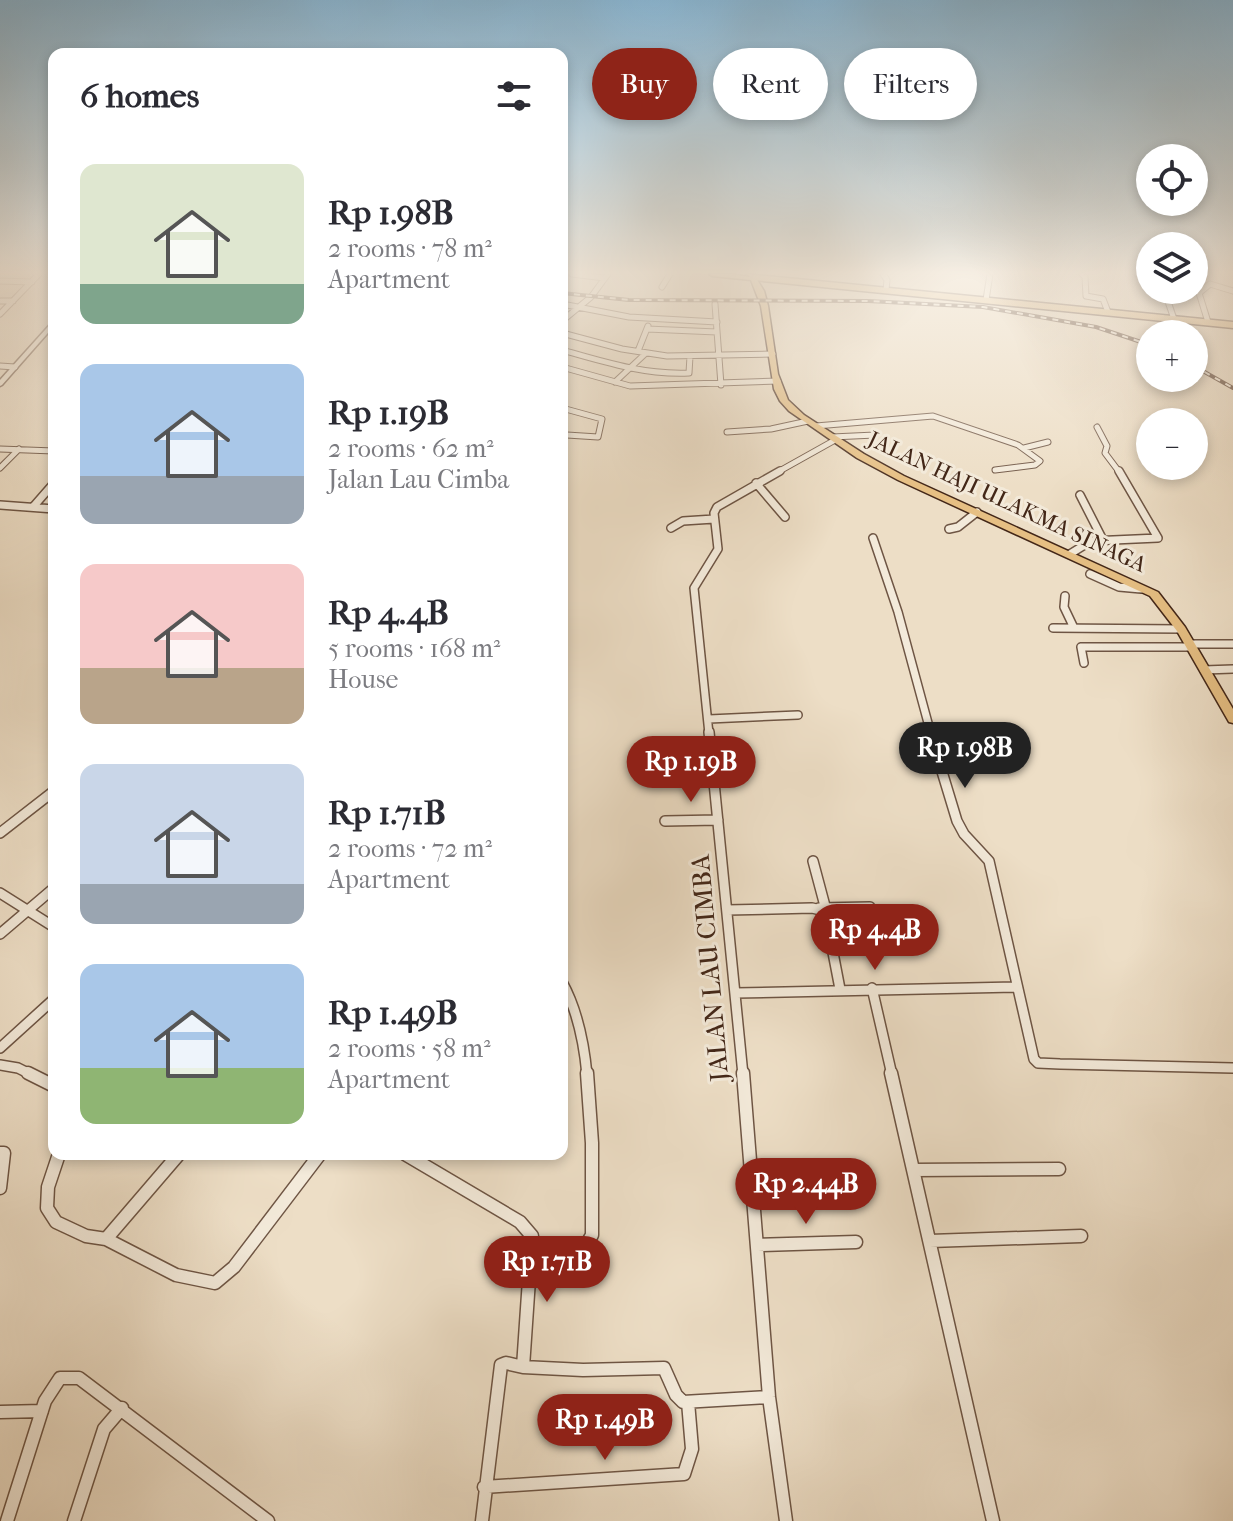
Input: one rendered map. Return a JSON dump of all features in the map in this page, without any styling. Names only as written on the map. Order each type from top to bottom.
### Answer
[{"type":"main road","name":"JALAN HAJI ULAKMA SINAGA","points":[[771,345],[782,399],[863,459],[1146,589],[1162,601],[1233,719]]},
{"type":"street","points":[[0,384],[34,345]]},
{"type":"street","points":[[613,345],[646,353],[690,356],[773,354]]},
{"type":"street","points":[[638,351],[640,345]]},
{"type":"street","points":[[718,345],[721,385]]},
{"type":"street","points":[[568,351],[631,367],[687,374],[690,356]]},
{"type":"street","points":[[615,382],[646,353]]},
{"type":"street","points":[[0,366],[15,367]]},
{"type":"street","points":[[568,369],[615,382],[651,387],[778,381]]},
{"type":"street","points":[[568,409],[602,419],[598,437],[568,435]]},
{"type":"street","points":[[727,432],[933,416],[1024,448],[1038,458],[1039,463],[995,470]]},
{"type":"street","points":[[1070,554],[1087,542],[1158,537],[1128,484],[1105,453],[1107,446],[1097,427]]},
{"type":"street","points":[[671,528],[683,521],[714,519],[717,507],[833,439],[875,435]]},
{"type":"street","points":[[1024,448],[1048,442]]},
{"type":"street","points":[[0,449],[48,451]]},
{"type":"street","points":[[0,468],[19,449]]},
{"type":"street","points":[[756,483],[785,517]]},
{"type":"street","points":[[33,507],[48,490]]},
{"type":"street","points":[[1080,495],[1103,540]]},
{"type":"street","points":[[0,505],[48,508]]},
{"type":"street","points":[[949,529],[958,527],[977,512]]},
{"type":"street","name":"JALAN LAU CIMBA","points":[[714,519],[718,549],[694,588],[736,993],[769,1397],[786,1521]]},
{"type":"street","points":[[873,538],[898,612],[907,653],[957,821],[964,834],[986,856],[993,874],[1015,987],[1029,1046],[1036,1062],[1233,1068]]},
{"type":"street","points":[[1090,574],[1119,587],[1146,589]]},
{"type":"street","points":[[1065,596],[1064,607],[1074,628]]},
{"type":"street","points":[[1053,628],[1181,629]]},
{"type":"street","points":[[1084,663],[1081,647],[1233,644]]},
{"type":"street","points":[[1204,670],[1233,669]]},
{"type":"street","points":[[709,719],[798,715]]},
{"type":"street","points":[[0,833],[48,796]]},
{"type":"street","points":[[665,821],[718,820]]},
{"type":"street","points":[[813,861],[822,907],[827,914],[840,989]]},
{"type":"street","points":[[0,893],[48,923]]},
{"type":"street","points":[[0,934],[48,893]]},
{"type":"street","points":[[727,910],[870,907]]},
{"type":"street","points":[[736,993],[1015,987]]},
{"type":"street","points":[[872,988],[993,1521]]},
{"type":"street","points":[[534,1249],[579,1247],[590,1241],[592,1235],[588,1074],[578,1015],[568,989]]},
{"type":"street","points":[[0,1048],[48,1004]]},
{"type":"street","points":[[0,1065],[18,1068],[48,1083]]},
{"type":"street","points":[[0,1153],[4,1153],[5,1159],[0,1188]]},
{"type":"street","points":[[57,1160],[48,1187],[49,1216],[66,1229],[106,1239],[176,1275],[218,1282],[234,1267],[315,1160]]},
{"type":"street","points":[[106,1239],[174,1160]]},
{"type":"street","points":[[415,1160],[520,1222],[532,1236],[534,1249],[523,1367]]},
{"type":"street","points":[[914,1170],[1059,1169]]},
{"type":"street","points":[[930,1241],[1081,1236]]},
{"type":"street","points":[[758,1245],[856,1242]]},
{"type":"street","points":[[482,1521],[501,1365],[583,1370],[664,1368],[669,1372],[678,1400],[769,1397]]},
{"type":"street","points":[[7,1521],[52,1386],[67,1376],[79,1378],[122,1408],[268,1521]]},
{"type":"street","points":[[484,1487],[684,1474],[690,1468],[691,1456],[688,1402]]},
{"type":"street","points":[[74,1521],[104,1429],[122,1408]]},
{"type":"street","points":[[0,1412],[42,1411]]},
{"type":"railway","points":[[1208,374],[1233,388]]}]
